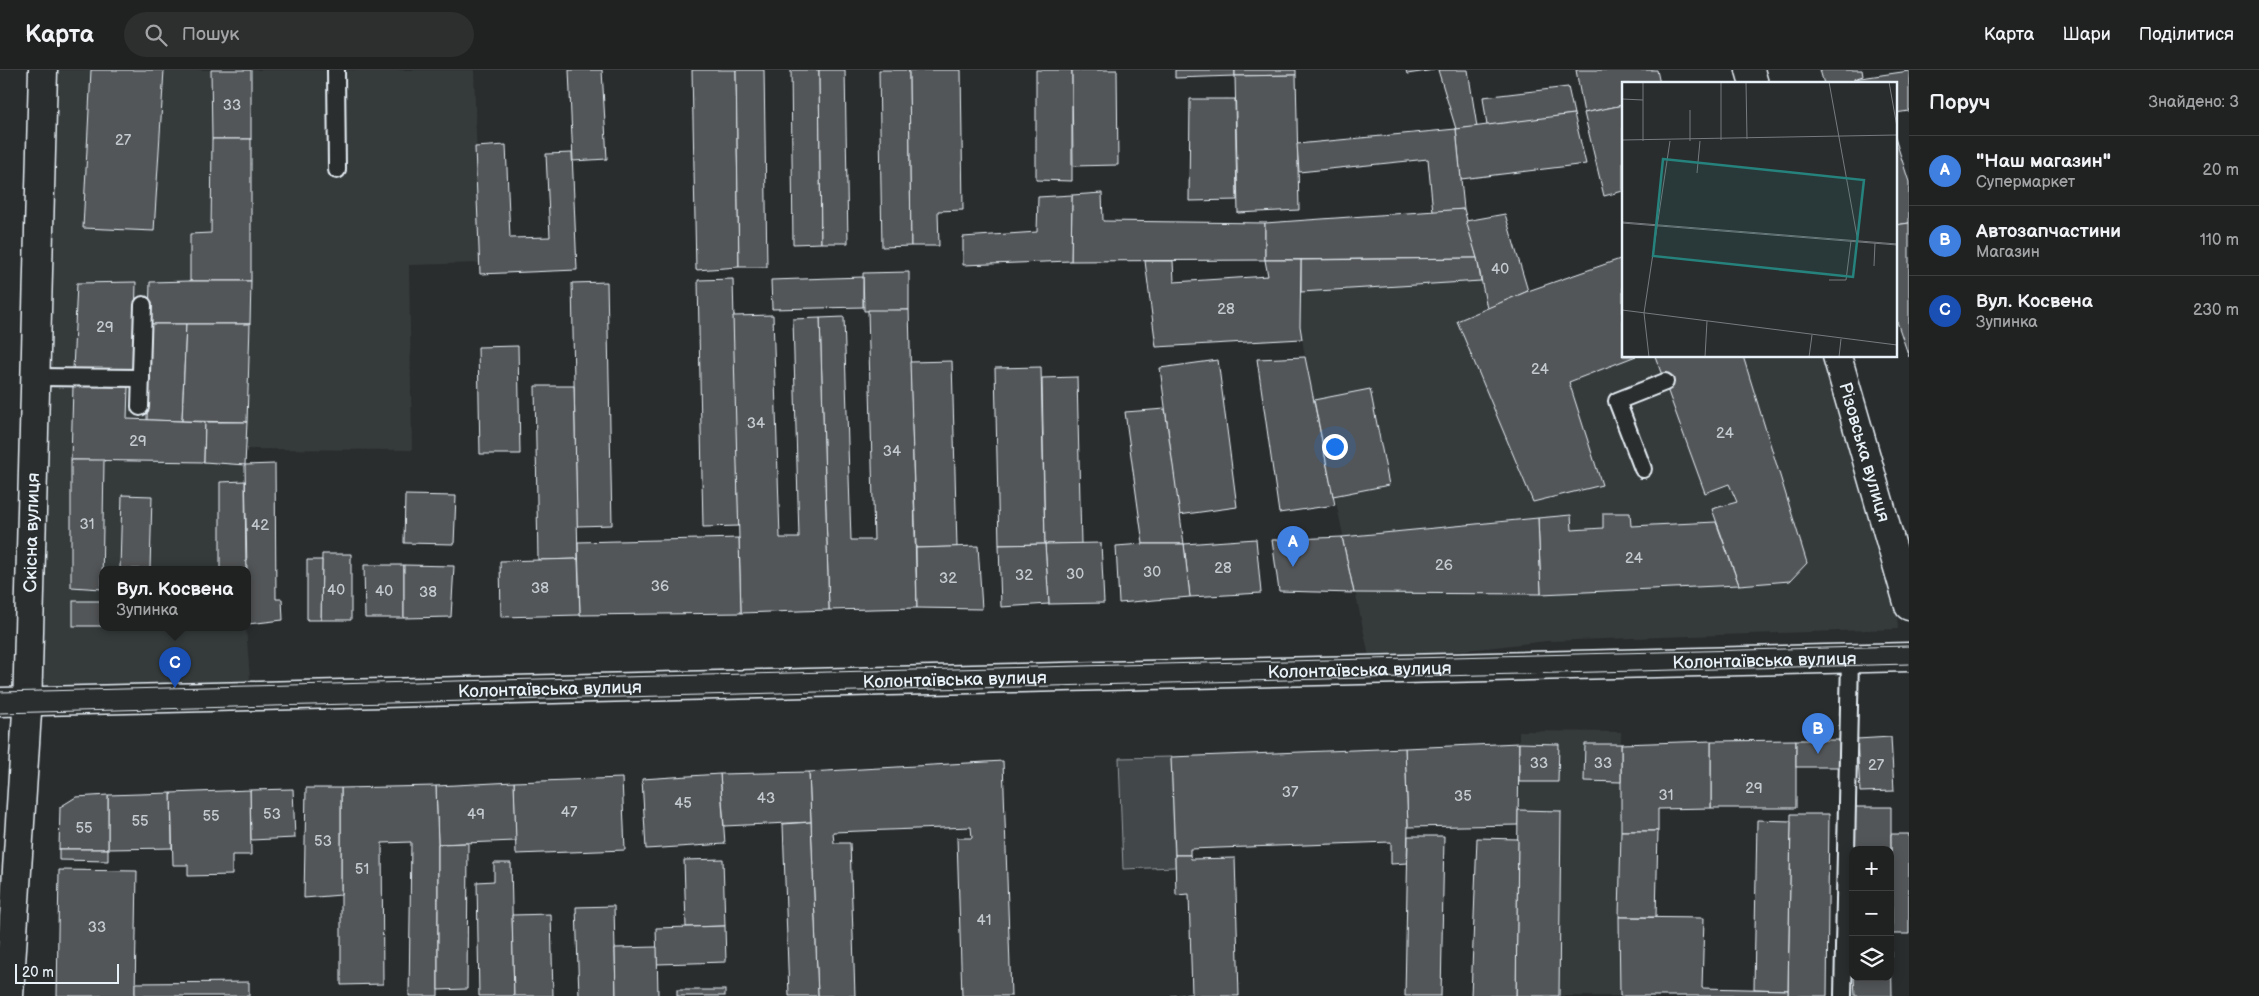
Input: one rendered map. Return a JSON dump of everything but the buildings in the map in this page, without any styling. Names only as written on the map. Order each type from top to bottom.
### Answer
[{"type":"main road","name":"Cкісна вулиця","points":[[9,996],[27,702],[43,70]]},
{"type":"main road","name":"Різовська вулиця","points":[[1838,358],[1909,606]]},
{"type":"main road","name":"Колонтаївська вулиця","points":[[0,702],[1909,657]]},
{"type":"lane","points":[[336,70],[337,170]]},
{"type":"lane","points":[[140,407],[143,305]]},
{"type":"lane","points":[[36,377],[141,378]]},
{"type":"lane","points":[[1643,469],[1618,400],[1665,382]]},
{"type":"lane","points":[[1844,996],[1850,658]]},
{"type":"shaded area","points":[[49,70],[474,70],[480,263],[409,265],[412,450],[245,449],[246,566],[99,566],[99,631],[246,631],[251,692],[30,698]]},
{"type":"shaded area","points":[[1477,258],[1486,309],[1622,258],[1622,358],[1835,358],[1892,551],[1898,629],[1547,641],[1370,661],[1305,357],[1300,326],[1301,260]]},
{"type":"shaded area","points":[[1519,731],[1621,732],[1620,996],[1516,996]]},
{"type":"shaded area","points":[[1171,757],[1175,867],[1123,869],[1119,758]]},
{"type":"tram line","points":[[0,692],[1909,646]]},
{"type":"tram line","points":[[0,713],[1909,664]]},
{"type":"place","name":"\"Наш магазин\"","points":[[1293,567]]},
{"type":"place","name":"Вул. Косвена","points":[[175,688]]},
{"type":"place","name":"Автозапчастини","points":[[1818,754]]}]
